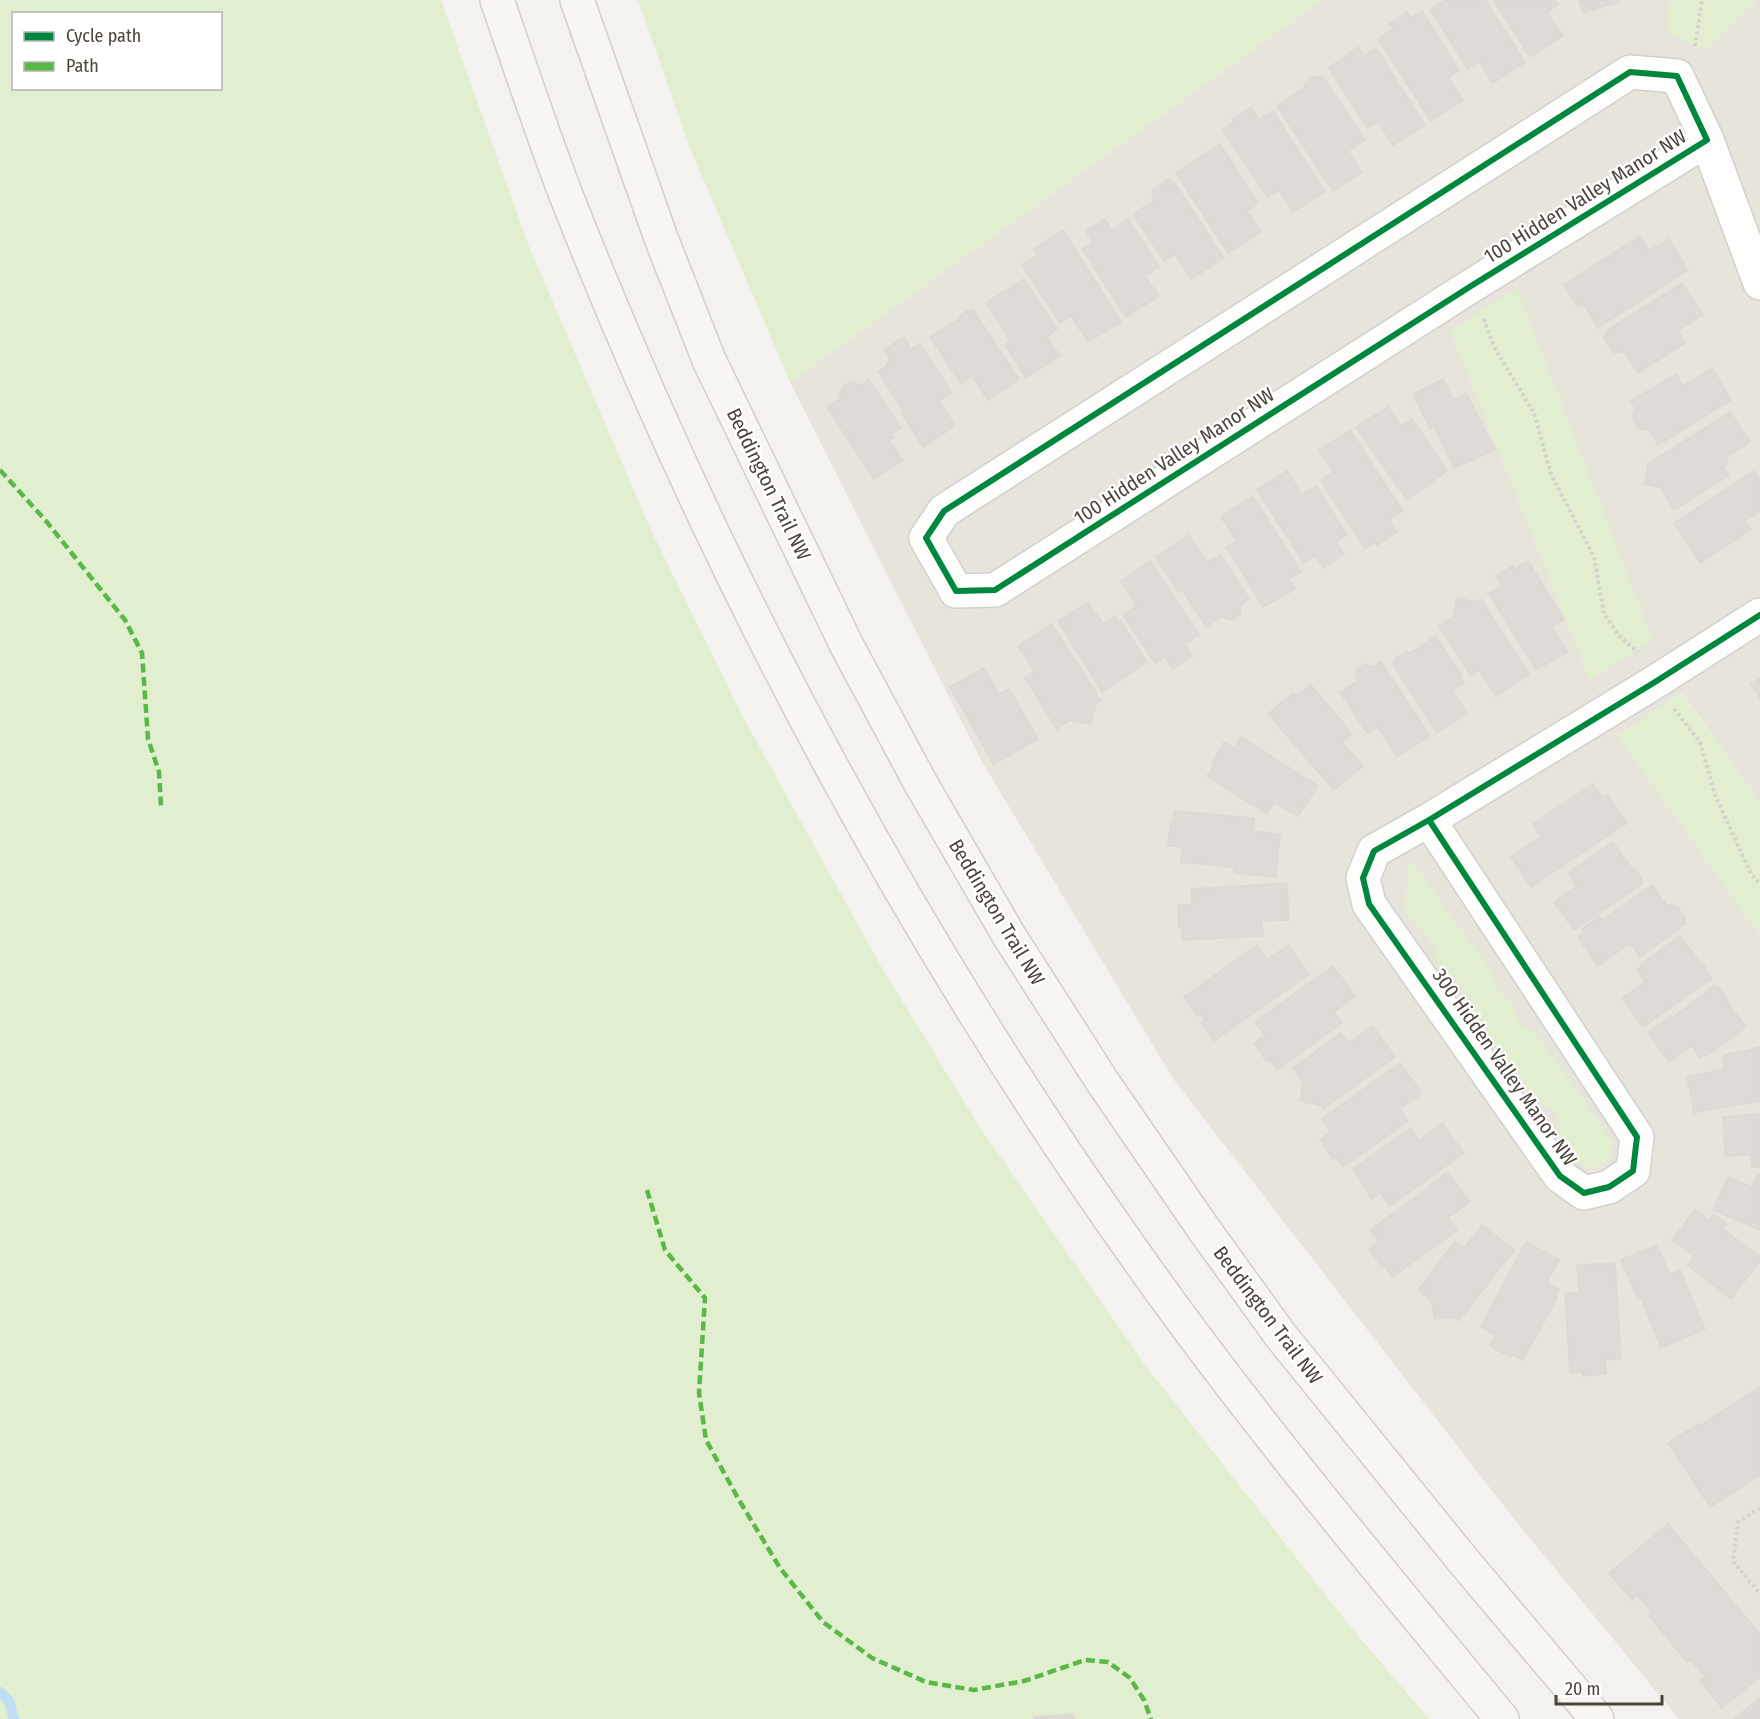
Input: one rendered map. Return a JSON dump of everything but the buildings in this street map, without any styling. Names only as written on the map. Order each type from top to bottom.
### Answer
[{"type":"main road","points":[[497,0],[563,187],[631,352],[695,496],[774,657],[918,922],[995,1046],[1135,1255],[1270,1436],[1502,1719]]},
{"type":"main road","name":"Beddington Trail NW","points":[[577,0],[661,238],[709,360],[847,646],[920,782],[1008,934],[1102,1081],[1281,1336],[1466,1564],[1597,1719]]},
{"type":"street","name":"100 Hidden Valley Manor NW","points":[[1707,140],[1471,286],[995,590],[956,591],[926,538],[944,511],[1630,72],[1677,76],[1707,140],[1760,283]]},
{"type":"street","name":"300 Hidden Valley Manor NW","points":[[1429,820],[1637,1137],[1633,1171],[1609,1187],[1584,1193],[1560,1176],[1370,904],[1363,878],[1374,851],[1655,682],[1760,615]]},
{"type":"path","points":[[1677,76],[1697,43],[1702,0]]},
{"type":"path","points":[[1471,286],[1494,347],[1534,413],[1551,474],[1594,557],[1604,614],[1621,638],[1637,650],[1655,682],[1700,742],[1715,795],[1751,874],[1760,884]]},
{"type":"path","points":[[1760,1508],[1738,1522],[1732,1561],[1760,1594]]},
{"type":"shaded area","points":[[1322,0],[1669,0],[1668,30],[1705,51],[1757,0],[1760,0],[1760,802],[1682,693],[1618,736],[1760,935],[1760,1719],[1679,1719],[1510,1514],[1174,1080],[982,762],[790,382]]},
{"type":"green space","points":[[0,0],[441,0],[528,244],[649,526],[743,717],[882,968],[979,1126],[1145,1365],[1349,1625],[1429,1719],[0,1719]]},
{"type":"green space","points":[[638,0],[1322,0],[790,382],[690,148]]},
{"type":"green space","points":[[1669,0],[1757,0],[1705,51],[1667,30]]},
{"type":"green space","points":[[1517,288],[1653,640],[1590,680],[1450,331]]},
{"type":"green space","points":[[1681,693],[1760,802],[1760,935],[1618,736]]},
{"type":"green space","points":[[1413,863],[1491,971],[1498,992],[1513,1003],[1519,1023],[1537,1035],[1613,1142],[1610,1158],[1597,1168],[1584,1167],[1572,1156],[1558,1136],[1558,1122],[1551,1109],[1533,1098],[1522,1085],[1515,1066],[1501,1054],[1474,1019],[1474,1005],[1460,983],[1441,971],[1433,954],[1437,948],[1405,912],[1408,866]]},
{"type":"waterway","points":[[0,1692],[9,1701],[14,1719]]},
{"type":"marked path","points":[[0,470],[46,521],[125,620],[142,653],[148,739],[159,772],[161,806]]},
{"type":"marked path","points":[[647,1190],[665,1250],[705,1298],[699,1393],[706,1440],[780,1568],[823,1622],[872,1658],[926,1682],[974,1690],[1024,1681],[1085,1660],[1108,1662],[1130,1678],[1144,1700],[1151,1719]]},
{"type":"cycle path","points":[[1630,72],[1677,76],[1707,140],[1471,286],[995,590],[956,591],[926,538],[944,511],[1630,72]]},
{"type":"cycle path","points":[[1429,820],[1637,1137],[1633,1171],[1609,1187],[1584,1193],[1560,1176],[1369,904],[1363,878],[1374,851],[1655,682],[1760,615]]}]
